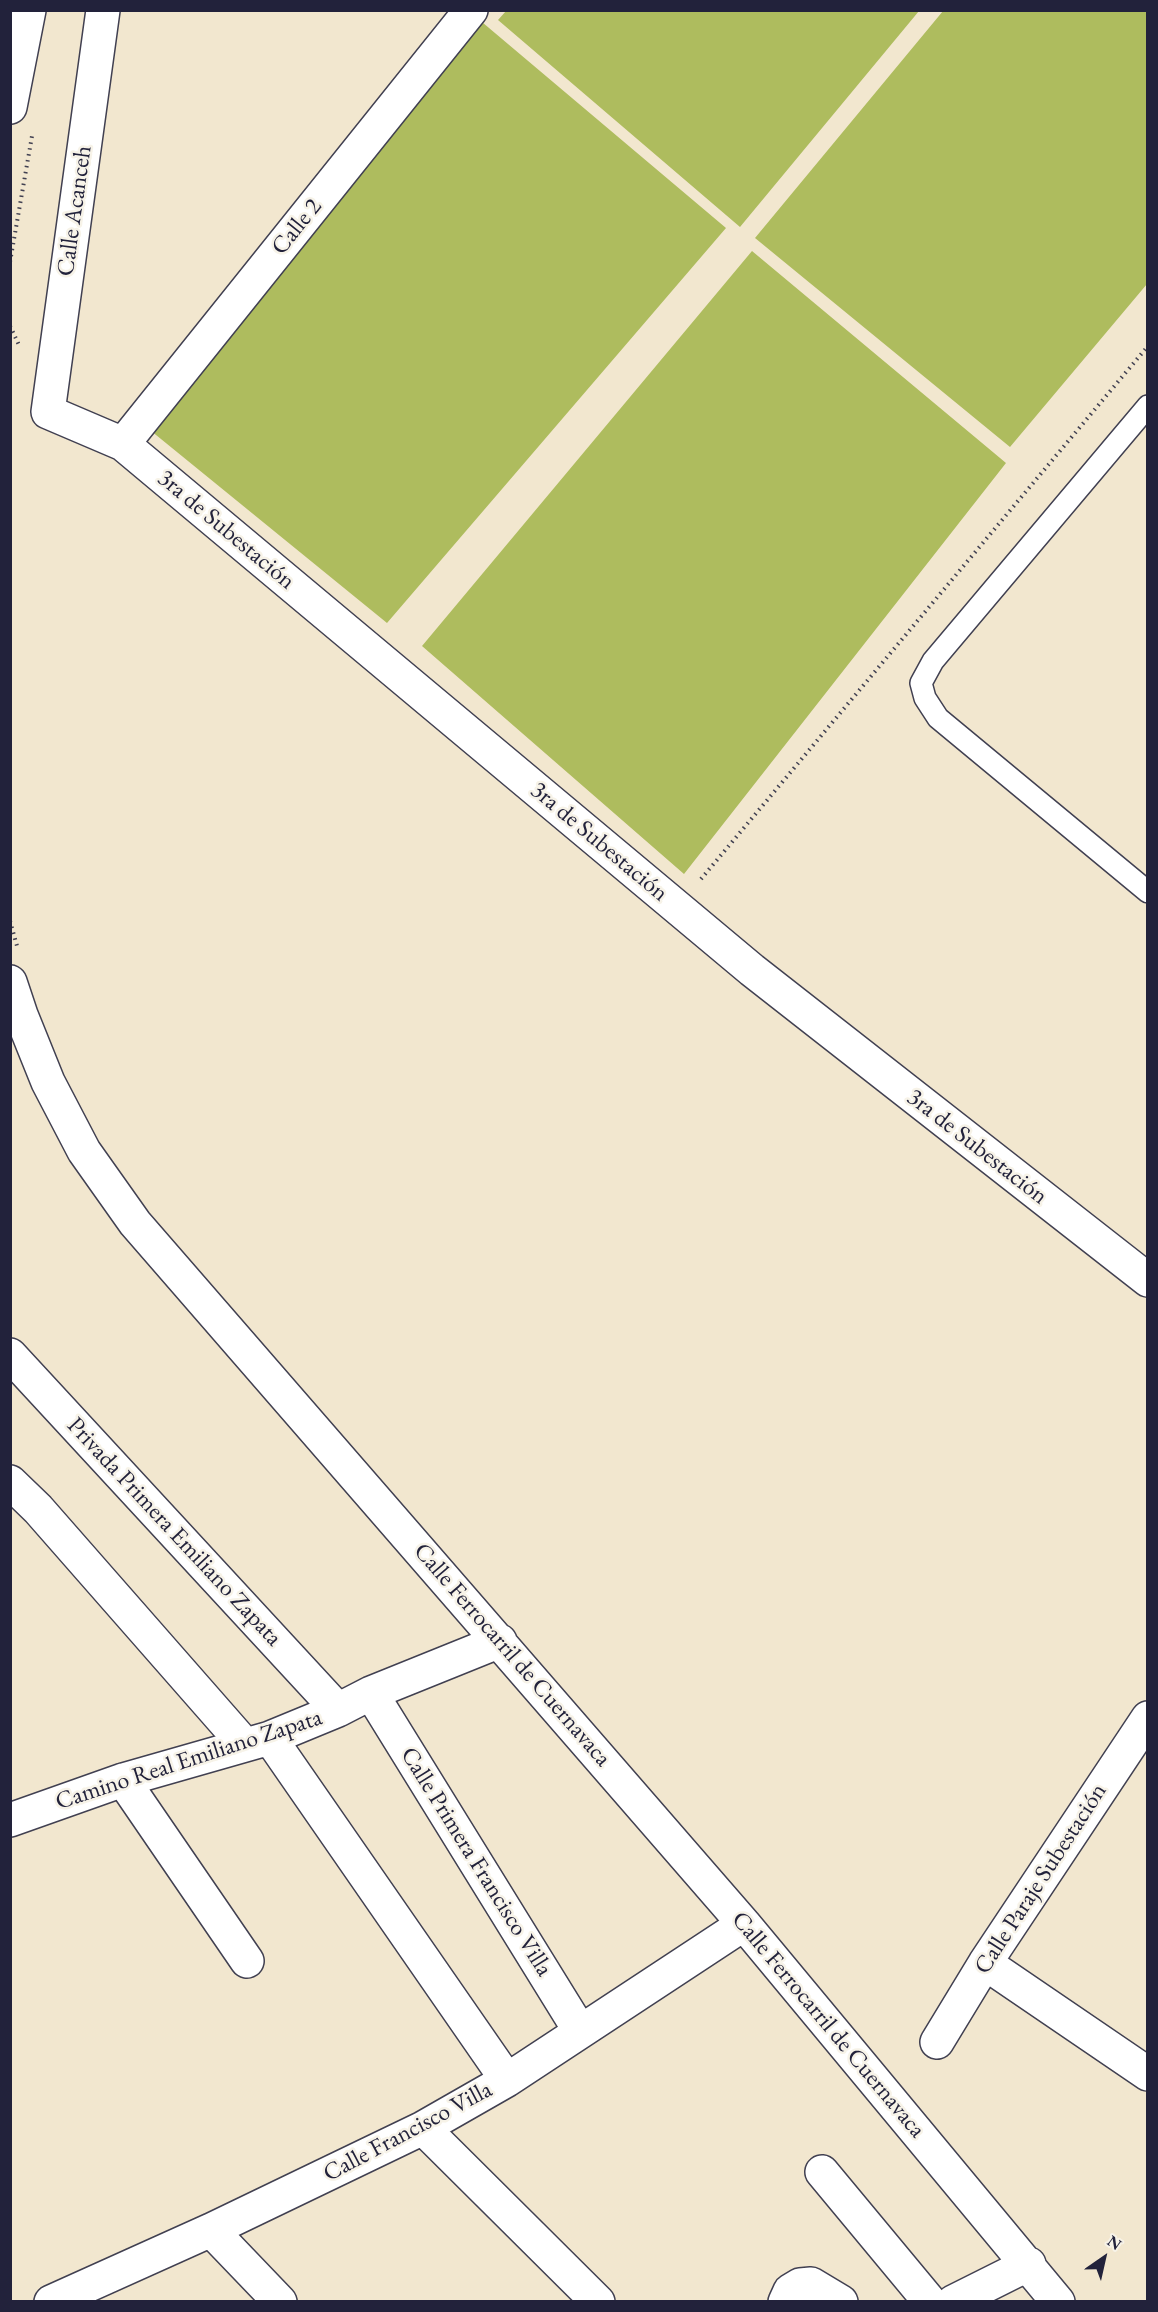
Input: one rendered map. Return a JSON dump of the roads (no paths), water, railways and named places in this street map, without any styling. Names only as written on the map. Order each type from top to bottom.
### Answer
[{"type":"street","points":[[22,116],[21,29],[50,10]]},
{"type":"street","name":"Calle Acanceh","points":[[48,412],[103,10]]},
{"type":"street","name":"Calle 2","points":[[123,444],[471,10]]},
{"type":"street","name":"3ra de Subestación","points":[[48,412],[123,444],[752,970],[1148,1280]]},
{"type":"street","name":"Calle Ferrocarril de Cuernavaca","points":[[10,982],[48,1082],[84,1151],[135,1223],[744,1924],[1058,2301]]},
{"type":"street","name":"Privada Primera Emiliano Zapata","points":[[10,1355],[338,1710]]},
{"type":"street","points":[[10,1482],[257,1741],[507,2080]]},
{"type":"street","name":"Camino Real Emiliano Zapata","points":[[10,1820],[123,1780],[257,1741],[338,1710],[371,1693],[500,1641]]},
{"type":"street","name":"Calle Primera Francisco Villa","points":[[371,1693],[580,2031]]},
{"type":"street","name":"Calle Paraje Subestación","points":[[937,2042],[985,1963],[1148,1718]]},
{"type":"street","points":[[123,1780],[247,1961]]},
{"type":"street","name":"Calle Francisco Villa","points":[[51,2301],[211,2230],[423,2128],[507,2080],[744,1924]]},
{"type":"street","points":[[985,1963],[1148,2073]]},
{"type":"street","points":[[423,2128],[598,2301]]},
{"type":"street","points":[[822,2172],[930,2301]]},
{"type":"street","points":[[211,2230],[280,2301]]},
{"type":"street","points":[[953,2301],[1029,2264]]},
{"type":"street","points":[[788,2296],[800,2285],[811,2284],[841,2301]]},
{"type":"lane","points":[[1148,406],[933,661],[921,683],[925,698],[938,718],[1148,892]]}]
